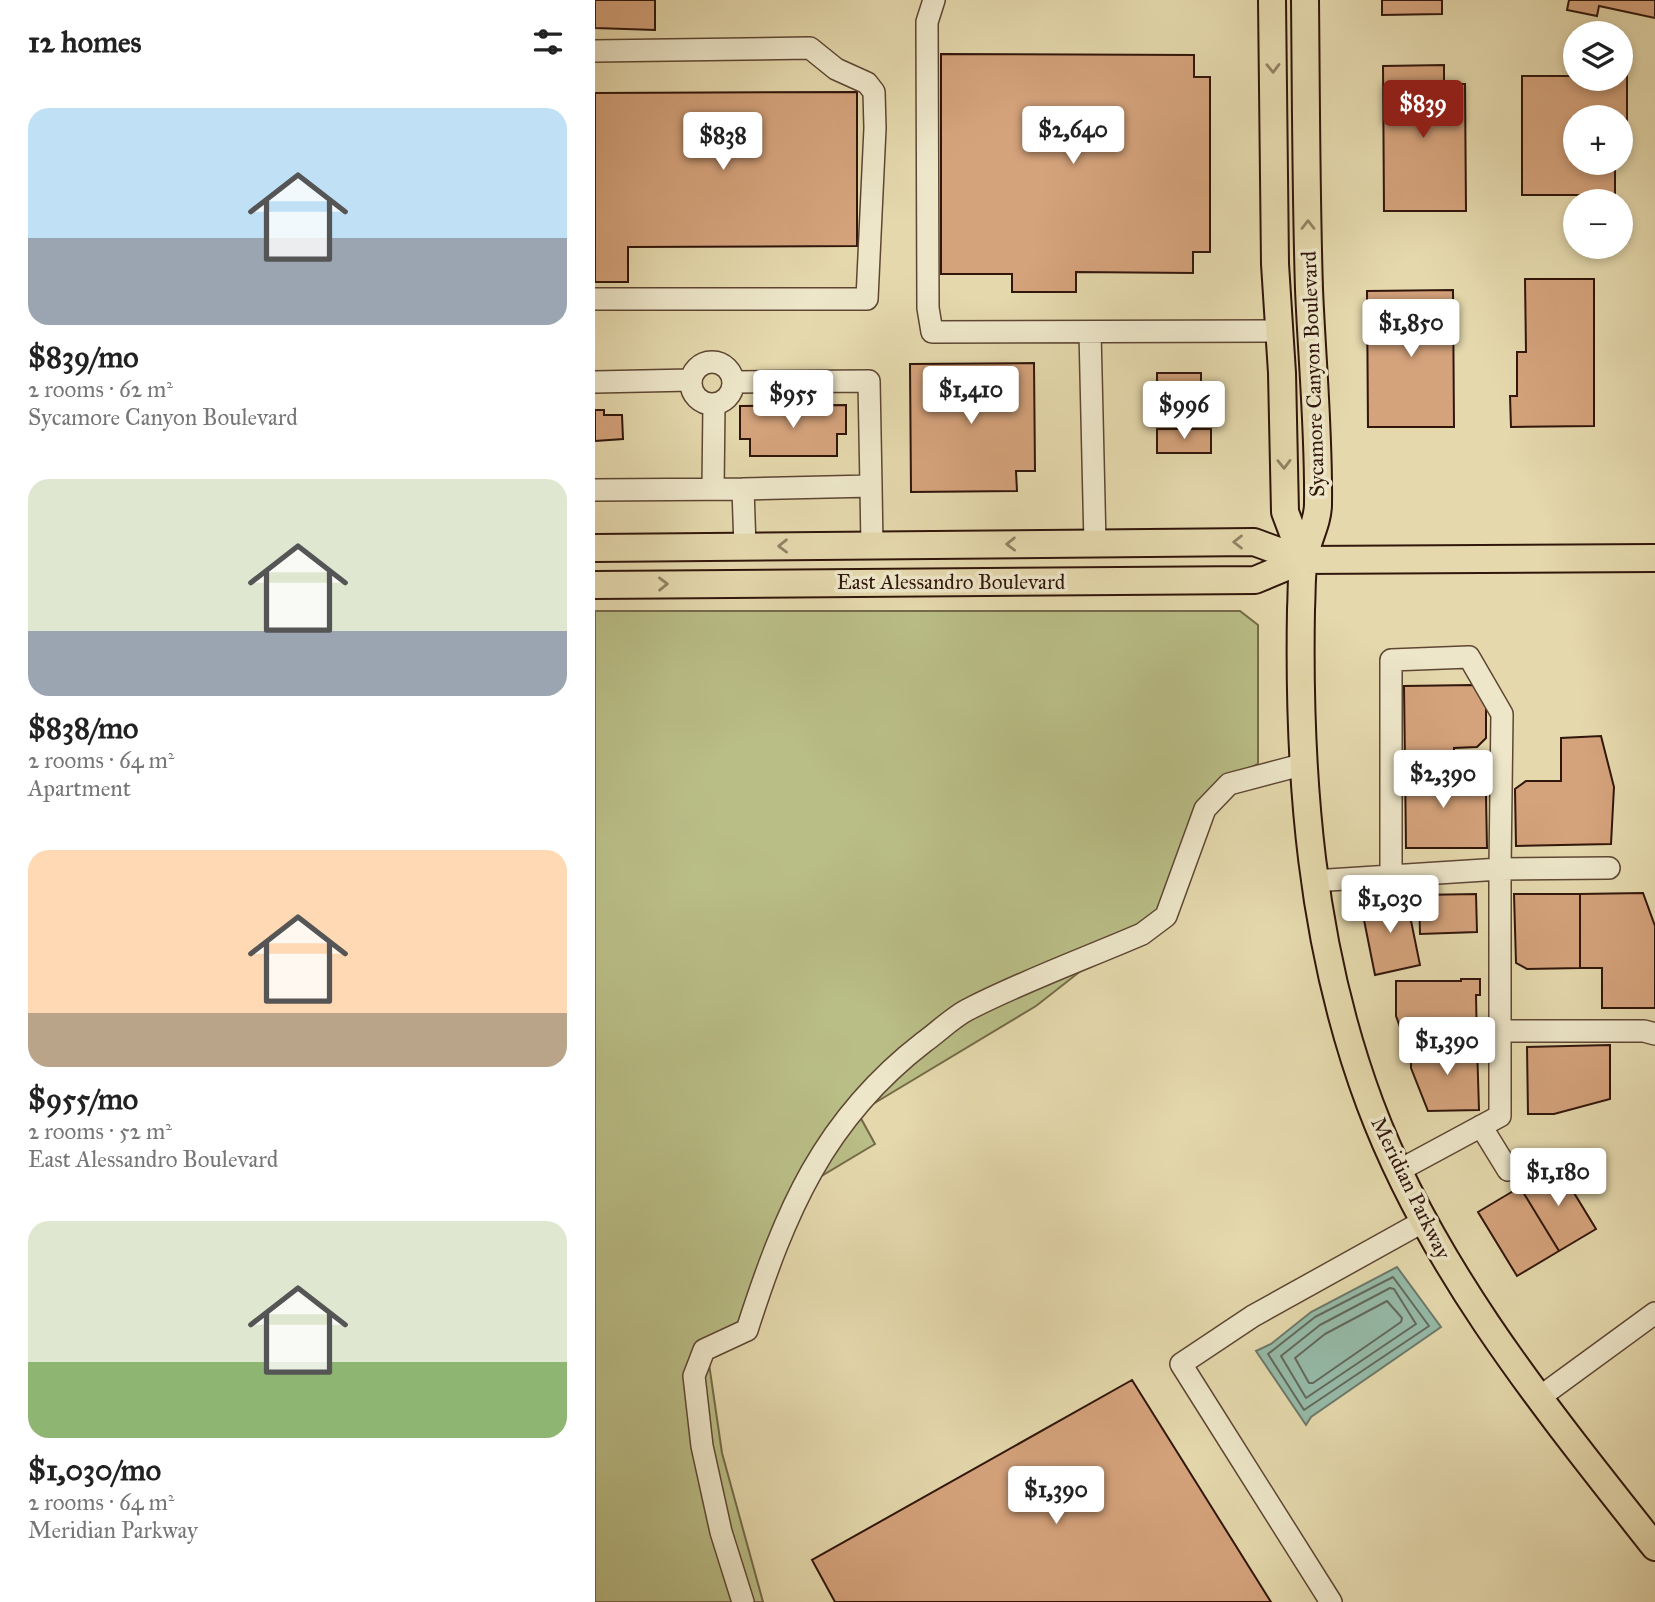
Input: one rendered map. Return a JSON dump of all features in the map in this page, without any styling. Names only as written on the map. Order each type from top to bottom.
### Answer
[{"type":"main road","name":"Sycamore Canyon Boulevard","points":[[1272,0],[1278,331],[1282,373],[1285,512],[1303,560]]},
{"type":"main road","name":"Sycamore Canyon Boulevard","points":[[1303,560],[1318,510],[1315,370],[1308,263],[1305,0]]},
{"type":"main road","name":"East Alessandro Boulevard","points":[[595,548],[1254,542],[1303,560],[1655,558]]},
{"type":"main road","name":"East Alessandro Boulevard","points":[[595,585],[1255,580],[1303,560]]},
{"type":"main road","name":"Meridian Parkway","points":[[1303,560],[1301,611],[1306,825],[1313,881],[1333,988],[1371,1107],[1398,1171],[1471,1302],[1655,1547]]},
{"type":"street","points":[[934,0],[927,22],[928,308],[932,332],[1278,331]]},
{"type":"street","points":[[595,51],[810,48],[836,69],[867,83],[873,92],[875,128],[867,299],[595,299]]},
{"type":"street","points":[[1090,332],[1095,544]]},
{"type":"street","points":[[709,362],[728,369],[733,382],[726,399],[714,404],[697,398],[691,380],[697,368],[709,362]]},
{"type":"street","points":[[595,382],[691,380]]},
{"type":"street","points":[[733,382],[869,381],[872,545]]},
{"type":"street","points":[[713,489],[714,404]]},
{"type":"street","points":[[595,490],[871,486]]},
{"type":"street","points":[[743,489],[745,547]]},
{"type":"street","points":[[1391,874],[1391,660],[1469,657],[1502,714],[1500,1116],[1398,1171]]},
{"type":"street","points":[[743,1602],[720,1532],[702,1446],[694,1376],[703,1349],[747,1330],[777,1242],[803,1181],[837,1130],[866,1094],[900,1061],[965,1012],[1142,934],[1166,916],[1205,809],[1229,784],[1305,764]]},
{"type":"street","points":[[1313,881],[1500,869],[1609,868]]},
{"type":"street","points":[[1499,1031],[1644,1031],[1655,1034]]},
{"type":"street","points":[[1481,1126],[1508,1170]]},
{"type":"street","points":[[1331,1602],[1181,1364],[1253,1316],[1424,1221]]},
{"type":"street","points":[[1540,1397],[1655,1314]]},
{"type":"green space","points":[[595,611],[1240,611],[1258,625],[1258,764],[1226,779],[1195,805],[1160,909],[1036,1006],[858,1113],[875,1144],[810,1183],[752,1332],[708,1357],[722,1453],[763,1602],[595,1602]]},
{"type":"water","points":[[1397,1267],[1441,1327],[1311,1417],[1306,1425],[1256,1351],[1271,1344],[1311,1312]]},
{"type":"building","points":[[595,0],[655,0],[655,30],[595,28]]},
{"type":"building","points":[[1382,0],[1442,0],[1442,14],[1382,15]]},
{"type":"building","points":[[1569,0],[1655,0],[1655,18],[1599,6],[1597,16],[1567,10]]},
{"type":"building","points":[[941,54],[1194,55],[1194,77],[1210,77],[1210,252],[1193,252],[1193,273],[1076,272],[1076,292],[1012,292],[1012,274],[941,274]]},
{"type":"building","points":[[1444,65],[1444,84],[1465,84],[1466,211],[1384,211],[1383,66]]},
{"type":"building","points":[[1522,76],[1563,76],[1563,91],[1627,91],[1627,105],[1563,105],[1563,175],[1615,175],[1615,189],[1563,189],[1563,195],[1522,195]]},
{"type":"building","points":[[857,92],[857,246],[628,247],[628,282],[595,282],[595,93]]},
{"type":"building","points":[[1525,279],[1594,279],[1594,426],[1511,427],[1510,396],[1517,396],[1517,352],[1526,352]]},
{"type":"building","points":[[1453,290],[1454,427],[1368,427],[1367,291]]},
{"type":"building","points":[[1034,363],[1035,471],[1016,471],[1017,491],[911,492],[910,364]]},
{"type":"building","points":[[1157,373],[1201,373],[1201,400],[1157,400]]},
{"type":"building","points":[[846,405],[846,434],[837,434],[837,456],[750,456],[750,439],[740,439],[740,406]]},
{"type":"building","points":[[595,410],[604,410],[604,415],[622,415],[623,439],[595,441]]},
{"type":"building","points":[[1157,429],[1211,429],[1211,453],[1157,453]]},
{"type":"building","points":[[1473,685],[1486,707],[1486,738],[1477,747],[1454,748],[1454,765],[1405,766],[1404,686]]},
{"type":"building","points":[[1601,736],[1614,787],[1611,844],[1516,846],[1515,789],[1526,781],[1561,781],[1561,738]]},
{"type":"building","points":[[1454,765],[1454,786],[1478,786],[1486,795],[1487,848],[1406,848],[1405,766]]},
{"type":"building","points":[[1643,893],[1655,926],[1655,1008],[1602,1008],[1602,968],[1580,968],[1580,894]]},
{"type":"building","points":[[1476,894],[1477,932],[1420,934],[1419,895]]},
{"type":"building","points":[[1514,894],[1580,894],[1580,968],[1527,969],[1516,963]]},
{"type":"building","points":[[1406,896],[1420,965],[1375,975],[1361,905]]},
{"type":"building","points":[[1480,979],[1480,995],[1476,995],[1477,1045],[1407,1046],[1396,1016],[1396,981]]},
{"type":"building","points":[[1477,1045],[1479,1110],[1428,1111],[1411,1068],[1411,1046]]},
{"type":"building","points":[[1610,1045],[1610,1099],[1554,1114],[1528,1114],[1527,1047]]},
{"type":"building","points":[[1557,1165],[1596,1229],[1559,1251],[1520,1187]]},
{"type":"building","points":[[1520,1187],[1559,1251],[1517,1276],[1478,1212]]},
{"type":"building","points":[[1132,1380],[1271,1602],[835,1602],[812,1560]]}]
